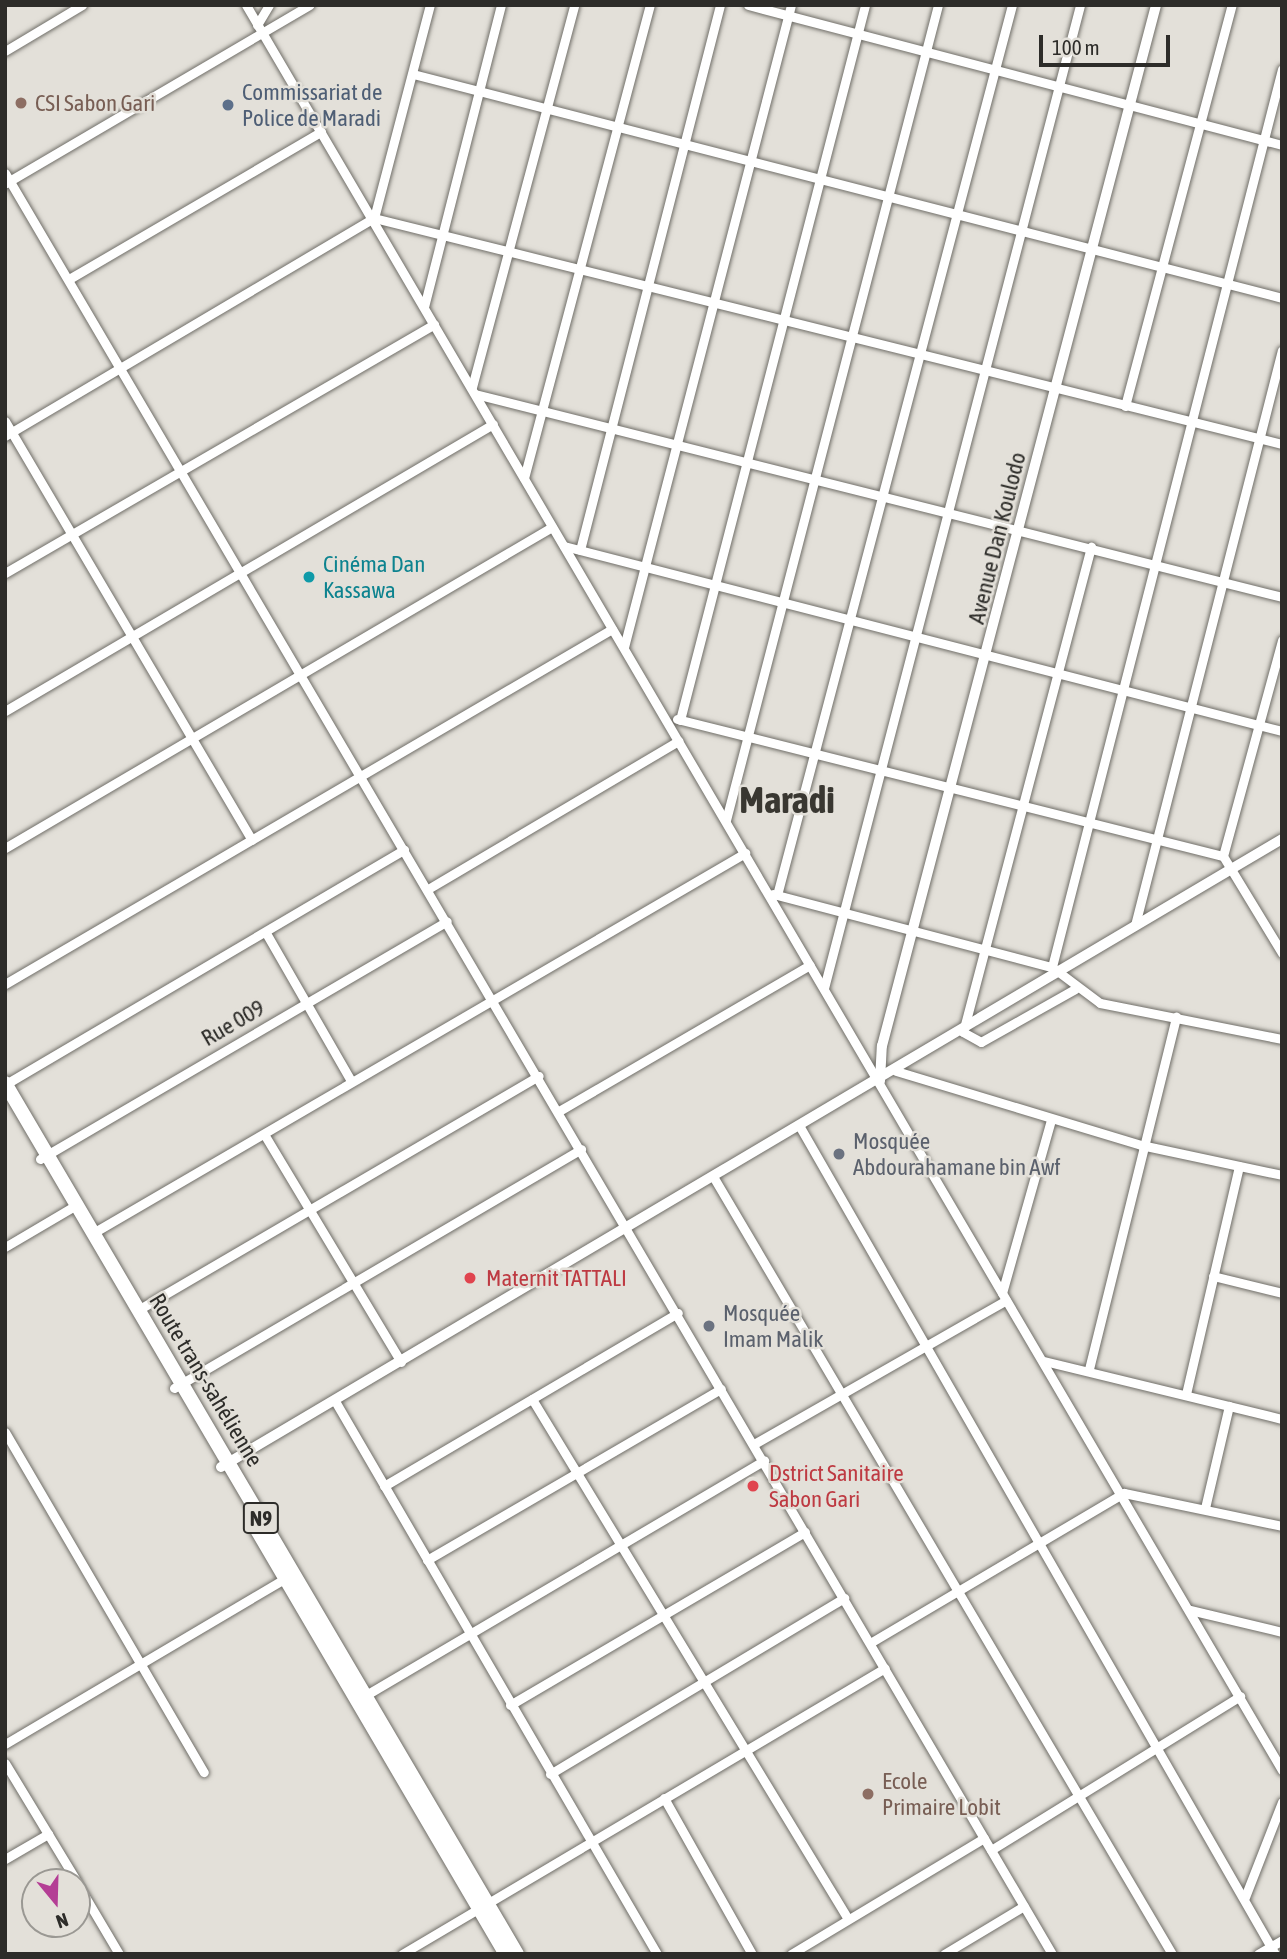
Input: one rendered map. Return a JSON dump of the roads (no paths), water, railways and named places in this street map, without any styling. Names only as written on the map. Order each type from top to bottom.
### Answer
[{"type":"highway","name":"Route trans-sahélienne","points":[[6,1084],[72,1207],[483,1905],[517,1954]]},
{"type":"highway","name":"Route trans-sahélienne","points":[[5,1100],[43,1157]]},
{"type":"highway","name":"Route trans-sahélienne","points":[[72,1207],[93,1233],[178,1385]]},
{"type":"highway","name":"Route trans-sahélienne","points":[[483,1905],[506,1954]]},
{"type":"street","points":[[5,51],[82,5]]},
{"type":"street","points":[[246,5],[744,853],[773,894],[810,965],[1004,1296],[1124,1493],[1282,1770]]},
{"type":"street","points":[[260,29],[269,5]]},
{"type":"street","points":[[310,5],[260,29],[7,179],[69,279],[494,999],[1052,1954]]},
{"type":"street","points":[[373,219],[430,5]]},
{"type":"street","points":[[424,307],[501,5]]},
{"type":"street","points":[[473,391],[513,249],[574,5]]},
{"type":"street","points":[[524,478],[650,5]]},
{"type":"street","points":[[580,550],[720,5]]},
{"type":"street","points":[[748,5],[857,36],[1282,145]]},
{"type":"street","points":[[624,647],[753,162],[791,5]]},
{"type":"street","points":[[680,720],[865,5]]},
{"type":"street","points":[[726,820],[851,337],[891,197],[938,5]]},
{"type":"street","points":[[773,894],[815,753],[1012,5]]},
{"type":"street","points":[[824,988],[918,636],[984,372],[1026,229],[1080,5]]},
{"type":"street","name":"Avenue Dan Koulodo","points":[[878,1082],[881,1046],[989,655],[1091,246],[1156,5]]},
{"type":"street","points":[[1125,406],[1232,5]]},
{"type":"street","points":[[1055,971],[1124,688],[1196,422],[1227,285],[1282,69]]},
{"type":"street","points":[[413,74],[956,214],[1026,229],[1282,298]]},
{"type":"street","points":[[69,279],[321,132]]},
{"type":"street","points":[[8,434],[373,219],[443,231],[1056,391],[1282,444]]},
{"type":"street","points":[[5,573],[434,324]]},
{"type":"street","points":[[1135,925],[1225,584],[1282,350]]},
{"type":"street","points":[[473,391],[1282,597]]},
{"type":"street","points":[[5,421],[8,434],[71,534],[252,840]]},
{"type":"street","points":[[5,711],[493,424]]},
{"type":"street","points":[[5,848],[552,527]]},
{"type":"street","points":[[564,546],[781,604],[1192,705],[1282,731]]},
{"type":"street","points":[[964,1032],[983,948],[1025,803],[1090,547]]},
{"type":"street","points":[[5,984],[612,629]]},
{"type":"street","points":[[1223,856],[1282,640]]},
{"type":"street","points":[[665,717],[954,785],[1223,856],[1282,953]]},
{"type":"street","points":[[428,889],[678,741]]},
{"type":"street","points":[[225,1465],[964,1032],[1055,971],[1282,839]]},
{"type":"street","points":[[6,1084],[404,850]]},
{"type":"street","points":[[93,1233],[744,853]]},
{"type":"street","points":[[773,894],[844,910],[1055,971],[1075,989],[1100,1003],[1282,1040]]},
{"type":"street","name":"Rue 009","points":[[43,1157],[447,921]]},
{"type":"street","points":[[266,933],[351,1081]]},
{"type":"street","points":[[559,1111],[810,965]]},
{"type":"street","points":[[964,1032],[981,1042],[1075,989]]},
{"type":"street","points":[[1089,1369],[1141,1145],[1176,1017]]},
{"type":"street","points":[[896,1071],[1141,1145],[1282,1175]]},
{"type":"street","points":[[138,1310],[539,1076]]},
{"type":"street","points":[[754,1444],[922,1348],[1004,1296],[1051,1120]]},
{"type":"street","points":[[800,1128],[922,1348],[1159,1745],[1245,1897],[1271,1951]]},
{"type":"street","points":[[264,1134],[401,1362]]},
{"type":"street","points":[[178,1385],[353,1285],[581,1149]]},
{"type":"street","points":[[1186,1394],[1239,1166]]},
{"type":"street","points":[[715,1178],[1172,1954]]},
{"type":"street","points":[[5,1247],[72,1207]]},
{"type":"street","points":[[1213,1276],[1282,1293]]},
{"type":"street","points":[[384,1486],[678,1313]]},
{"type":"street","points":[[1044,1361],[1089,1369],[1282,1419]]},
{"type":"street","points":[[427,1560],[721,1389]]},
{"type":"street","points":[[532,1399],[579,1471],[663,1616],[848,1919]]},
{"type":"street","points":[[335,1401],[657,1954]]},
{"type":"street","points":[[1205,1508],[1229,1406]]},
{"type":"street","points":[[5,1432],[204,1772]]},
{"type":"street","points":[[361,1698],[620,1543],[764,1461]]},
{"type":"street","points":[[870,1643],[1040,1546],[1124,1493],[1282,1525]]},
{"type":"street","points":[[510,1705],[805,1532]]},
{"type":"street","points":[[5,1744],[290,1576]]},
{"type":"street","points":[[550,1774],[844,1598]]},
{"type":"street","points":[[1190,1610],[1282,1632]]},
{"type":"street","points":[[402,1954],[885,1668]]},
{"type":"street","points":[[991,1850],[1076,1794],[1240,1696]]},
{"type":"street","points":[[5,1763],[69,1868]]},
{"type":"street","points":[[664,1798],[752,1954]]},
{"type":"street","points":[[1245,1897],[1282,1801]]},
{"type":"street","points":[[5,1859],[48,1834]]},
{"type":"street","points":[[791,1954],[984,1838]]},
{"type":"street","points":[[91,1906],[119,1954]]},
{"type":"street","points":[[944,1954],[1024,1906]]},
{"type":"street","points":[[1258,1954],[1271,1951],[1282,1940]]},
{"type":"place","name":"CSI Sabon Gari","points":[[21,103]]},
{"type":"place","name":"Commissariat de Police de Maradi","points":[[228,105]]},
{"type":"place","name":"Cinéma Dan Kassawa","points":[[309,577]]},
{"type":"place","name":"Mosquée Abdourahamane bin Awf","points":[[839,1154]]},
{"type":"place","name":"Maternit TATTALI","points":[[470,1278]]},
{"type":"place","name":"Mosquée Imam Malik","points":[[709,1326]]},
{"type":"place","name":"Dstrict Sanitaire Sabon Gari","points":[[753,1486]]},
{"type":"place","name":"Ecole Primaire Lobit","points":[[868,1794]]},
{"type":"district","name":"Maradi","points":[[787,800]]}]
